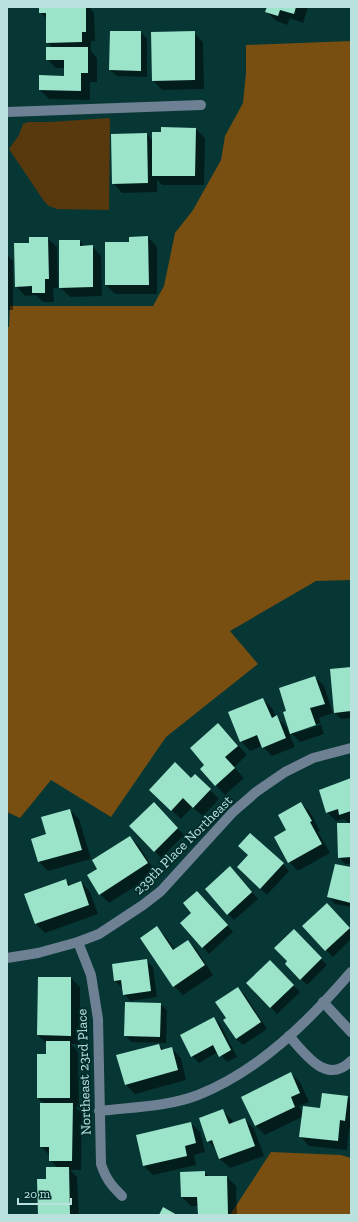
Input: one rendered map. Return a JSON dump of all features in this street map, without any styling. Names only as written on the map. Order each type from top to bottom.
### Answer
[{"type":"street","points":[[7,112],[201,104]]},
{"type":"street","name":"239th Place Northeast","points":[[7,958],[78,942],[99,934],[143,905],[161,891],[233,812],[256,792],[285,772],[313,758],[351,748]]},
{"type":"street","name":"Northeast 23rd Place","points":[[78,942],[91,975],[98,1019],[99,1111],[102,1164],[106,1177],[122,1196]]},
{"type":"street","points":[[99,1111],[165,1104],[198,1095],[232,1079],[273,1050],[303,1024],[351,972]]},
{"type":"street","points":[[323,1002],[351,1032]]},
{"type":"street","points":[[289,1036],[313,1061],[325,1070],[340,1069],[351,1061]]},
{"type":"shaded area","points":[[351,41],[351,580],[316,581],[230,631],[258,664],[166,737],[111,817],[51,780],[20,818],[7,812],[7,327],[9,327],[10,306],[153,306],[164,286],[175,233],[193,210],[221,160],[225,136],[243,103],[246,73],[246,45]]},
{"type":"shaded area","points":[[110,118],[109,210],[57,209],[49,206],[44,201],[9,149],[19,135],[23,124],[28,122]]},
{"type":"shaded area","points":[[271,1152],[341,1155],[351,1158],[351,1215],[230,1215]]},
{"type":"building","points":[[39,7],[86,7],[86,32],[82,32],[82,42],[46,43],[46,13],[39,13]]},
{"type":"building","points":[[267,7],[296,7],[294,14],[280,10],[278,16],[265,12]]},
{"type":"building","points":[[110,31],[141,31],[141,71],[109,70]]},
{"type":"building","points":[[195,31],[195,80],[152,81],[151,32]]},
{"type":"building","points":[[46,47],[88,47],[88,73],[81,73],[81,91],[39,90],[39,75],[64,76],[64,60],[46,60]]},
{"type":"building","points":[[161,127],[196,128],[195,176],[152,176],[152,132],[161,132]]},
{"type":"building","points":[[147,133],[148,183],[112,184],[111,134]]},
{"type":"building","points":[[148,236],[149,285],[105,285],[105,242],[129,242],[129,237]]},
{"type":"building","points":[[29,237],[48,237],[49,279],[45,279],[45,293],[32,293],[32,286],[15,287],[14,243],[29,243]]},
{"type":"building","points":[[59,240],[80,240],[80,246],[93,245],[93,287],[59,288]]},
{"type":"building","points":[[351,667],[351,711],[334,713],[330,669]]},
{"type":"building","points":[[315,676],[325,704],[310,708],[316,725],[290,734],[283,712],[286,711],[279,688]]},
{"type":"building","points":[[263,698],[272,718],[277,715],[286,738],[262,748],[257,735],[240,742],[228,712]]},
{"type":"building","points":[[218,723],[238,746],[225,757],[235,768],[215,786],[200,769],[204,765],[190,748]]},
{"type":"building","points":[[175,762],[191,778],[195,774],[211,789],[193,808],[183,798],[171,811],[149,790]]},
{"type":"building","points":[[351,778],[351,811],[339,815],[338,809],[326,813],[319,790]]},
{"type":"building","points":[[154,802],[178,828],[154,852],[129,826]]},
{"type":"building","points":[[301,802],[312,821],[310,822],[322,844],[288,863],[274,837],[286,830],[278,815]]},
{"type":"building","points":[[70,809],[82,850],[38,862],[31,839],[46,834],[41,817]]},
{"type":"building","points":[[337,823],[351,823],[351,857],[338,858]]},
{"type":"building","points":[[250,833],[284,863],[260,889],[237,867],[248,855],[238,846]]},
{"type":"building","points":[[130,836],[148,863],[99,895],[87,875],[97,869],[92,860]]},
{"type":"building","points":[[335,864],[351,867],[351,903],[327,897]]},
{"type":"building","points":[[230,866],[252,892],[227,915],[205,889]]},
{"type":"building","points":[[66,879],[68,886],[81,881],[89,905],[35,924],[24,894]]},
{"type":"building","points":[[197,891],[228,925],[202,948],[180,923],[191,913],[183,903]]},
{"type":"building","points":[[327,903],[350,928],[325,951],[302,926]]},
{"type":"building","points":[[157,926],[173,950],[188,940],[205,965],[173,987],[140,938]]},
{"type":"building","points":[[294,929],[322,958],[300,980],[285,964],[287,961],[274,948]]},
{"type":"building","points":[[147,959],[151,991],[123,995],[121,980],[114,981],[112,964]]},
{"type":"building","points":[[270,960],[294,985],[270,1008],[246,983]]},
{"type":"building","points":[[38,977],[71,977],[71,1036],[37,1035]]},
{"type":"building","points":[[238,987],[261,1022],[236,1039],[223,1020],[226,1018],[215,1002]]},
{"type":"building","points":[[125,1002],[161,1003],[160,1037],[124,1036]]},
{"type":"building","points":[[214,1017],[231,1050],[219,1057],[213,1045],[191,1057],[180,1035]]},
{"type":"building","points":[[46,1041],[70,1041],[70,1098],[37,1098],[37,1054],[46,1054]]},
{"type":"building","points":[[159,1044],[161,1050],[172,1047],[178,1070],[125,1085],[116,1055]]},
{"type":"building","points":[[291,1072],[300,1093],[291,1097],[295,1107],[255,1126],[241,1097]]},
{"type":"building","points":[[322,1093],[348,1096],[345,1121],[340,1120],[338,1141],[299,1137],[303,1106],[320,1108]]},
{"type":"building","points":[[40,1103],[73,1103],[72,1161],[49,1161],[49,1147],[40,1147]]},
{"type":"building","points":[[223,1109],[229,1124],[245,1118],[255,1146],[219,1159],[212,1140],[207,1142],[199,1118]]},
{"type":"building","points":[[191,1122],[196,1143],[185,1146],[187,1156],[143,1166],[136,1135]]},
{"type":"building","points":[[46,1167],[69,1167],[70,1215],[38,1215],[37,1179],[46,1179]]},
{"type":"building","points":[[205,1171],[205,1176],[227,1176],[228,1214],[198,1215],[197,1197],[181,1197],[180,1172]]},
{"type":"building","points":[[163,1207],[177,1215],[159,1215]]}]
